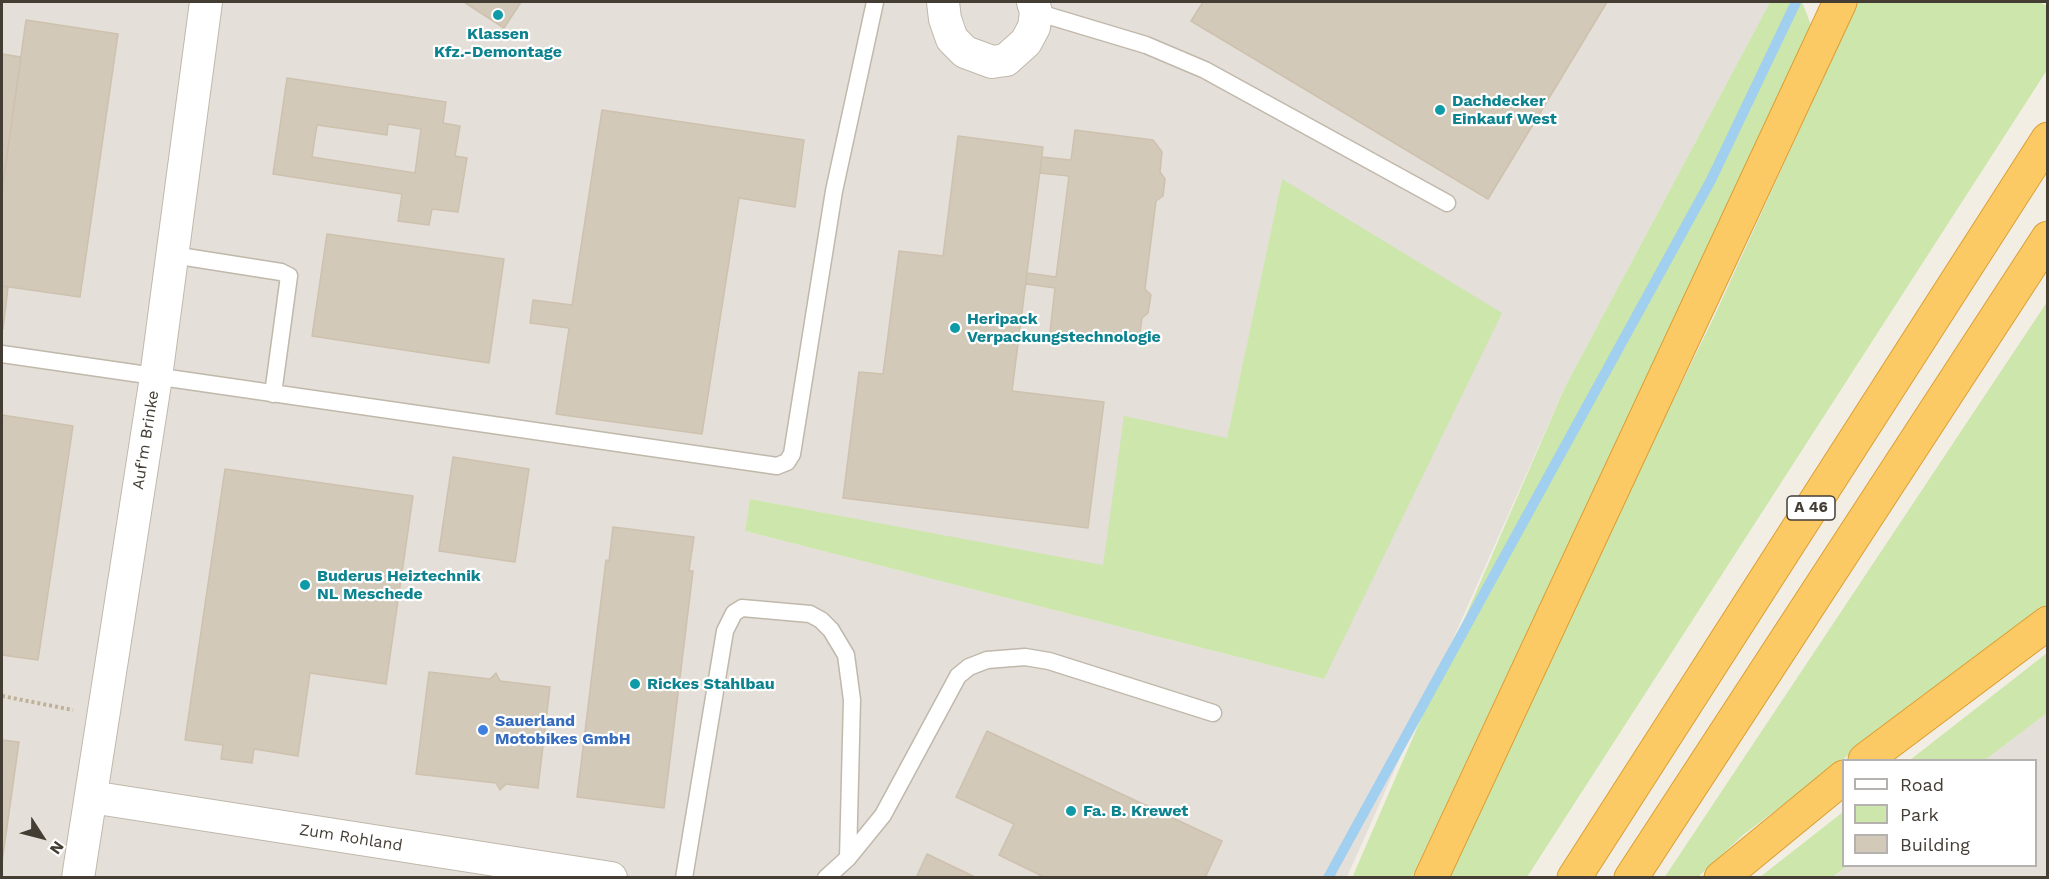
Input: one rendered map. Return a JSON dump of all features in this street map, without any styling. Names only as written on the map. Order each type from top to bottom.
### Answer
[{"type":"highway","points":[[1431,878],[1840,2]]},
{"type":"highway","name":"A 46","points":[[1574,878],[2048,139]]},
{"type":"highway","name":"A 46","points":[[1631,878],[2048,238]]},
{"type":"highway","points":[[1866,759],[2048,623]]},
{"type":"highway","points":[[1721,878],[1842,779]]},
{"type":"street","name":"Auf'm Brinke","points":[[78,878],[156,377],[206,2]]},
{"type":"street","points":[[943,2],[946,25],[952,39],[965,52],[992,62],[1006,60],[1018,51],[1034,27],[1035,7]]},
{"type":"street","name":"Zum Rohland","points":[[91,797],[611,878]]},
{"type":"lane","points":[[2,354],[777,466],[787,462],[792,453],[834,191],[875,2]]},
{"type":"lane","points":[[1035,7],[1146,45],[1205,70],[1447,203]]},
{"type":"lane","points":[[173,255],[281,272],[289,276],[273,394]]},
{"type":"lane","points":[[684,878],[725,631],[734,613],[742,608],[810,614],[821,620],[831,630],[846,656],[852,700],[848,858]]},
{"type":"lane","points":[[826,878],[848,858],[888,807],[949,689],[969,667],[987,660],[1026,657],[1049,661],[1213,713]]},
{"type":"path","points":[[2,696],[104,714]]},
{"type":"shaded area","points":[[2,2],[1770,2],[1565,387],[1347,877],[2,878]],"holes":[[[1282,179],[1324,679],[745,531],[750,499],[1103,566],[1227,439]]]},
{"type":"shaded area","points":[[2047,713],[2047,877],[1833,878],[1846,867],[2037,867],[2037,759],[1986,759]]},
{"type":"green space","points":[[1770,2],[1802,2],[1811,25],[1412,877],[1352,878],[1565,387]]},
{"type":"green space","points":[[1858,2],[2039,2],[2047,6],[2047,70],[1527,877],[1448,878],[1612,525],[1713,319]]},
{"type":"green space","points":[[1282,179],[1502,313],[1324,679],[745,531],[750,499],[1103,565],[1124,416],[1227,438]]},
{"type":"green space","points":[[2047,302],[2047,605],[1743,835],[1698,877],[1664,878]]},
{"type":"green space","points":[[2047,653],[2047,713],[1986,759],[1911,759]]},
{"type":"green space","points":[[1842,813],[1842,867],[1846,867],[1833,877],[1760,877]]},
{"type":"building","name":"Klassen Kfz.-Demontage","points":[[464,2],[521,2],[504,28]]},
{"type":"building","name":"Dachdecker Einkauf West","points":[[1203,2],[1607,2],[1488,199],[1191,21]]},
{"type":"building","points":[[26,20],[118,34],[80,297],[2,286],[2,191]]},
{"type":"building","points":[[2,54],[21,57],[2,191]]},
{"type":"building","points":[[287,78],[446,102],[443,123],[460,126],[455,156],[467,158],[458,212],[432,209],[429,225],[398,221],[402,194],[273,174]],"holes":[[[388,124],[421,129],[415,173],[312,157],[317,125],[387,135]]]},
{"type":"building","points":[[602,110],[804,140],[795,207],[739,198],[702,434],[556,414],[569,328],[530,323],[533,300],[572,305]]},
{"type":"building","points":[[1075,130],[1153,140],[1162,152],[1160,172],[1165,179],[1163,196],[1156,201],[1145,289],[1151,295],[1148,313],[1142,318],[1140,332],[1128,342],[1050,332],[1055,288],[1026,284],[1027,273],[1056,277],[1069,176],[1040,173],[1042,157],[1071,160]]},
{"type":"building","name":"Heripack Verpackungstechnologie","points":[[958,136],[1043,147],[1012,391],[1104,402],[1088,528],[843,498],[859,372],[883,374],[899,251],[943,256]]},
{"type":"building","points":[[327,234],[504,259],[489,363],[312,336]]},
{"type":"building","points":[[2,286],[8,287],[3,329],[2,328]]},
{"type":"building","points":[[2,415],[73,426],[38,660],[2,655]]},
{"type":"building","points":[[453,457],[529,469],[515,562],[439,551]]},
{"type":"building","name":"Buderus Heiztechnik NL Meschede","points":[[225,469],[413,496],[386,684],[310,673],[298,756],[254,749],[252,763],[221,759],[223,745],[185,740]]},
{"type":"building","name":"Rickes Stahlbau","points":[[613,527],[694,537],[689,571],[693,571],[664,808],[577,797],[606,560],[609,561]]},
{"type":"building","name":"Sauerland Motobikes GmbH","points":[[429,672],[490,679],[496,673],[500,681],[550,687],[538,788],[506,784],[500,790],[496,783],[416,774]]},
{"type":"building","name":"Fa. B. Krewet","points":[[987,731],[1222,841],[1205,878],[1046,878],[999,855],[1014,824],[956,797]]},
{"type":"building","points":[[2,740],[19,742],[2,862]]},
{"type":"building","points":[[927,854],[977,878],[916,878]]},
{"type":"waterway","points":[[1328,878],[1711,180],[1796,2]]},
{"type":"place","name":"Klassen Kfz.-Demontage","points":[[498,15]]},
{"type":"place","name":"Dachdecker Einkauf West","points":[[1440,110]]},
{"type":"place","name":"Heripack Verpackungstechnologie","points":[[955,328]]},
{"type":"place","name":"Buderus Heiztechnik NL Meschede","points":[[305,585]]},
{"type":"place","name":"Rickes Stahlbau","points":[[635,684]]},
{"type":"place","name":"Sauerland Motobikes GmbH","points":[[483,730]]},
{"type":"place","name":"Fa. B. Krewet","points":[[1071,811]]}]
